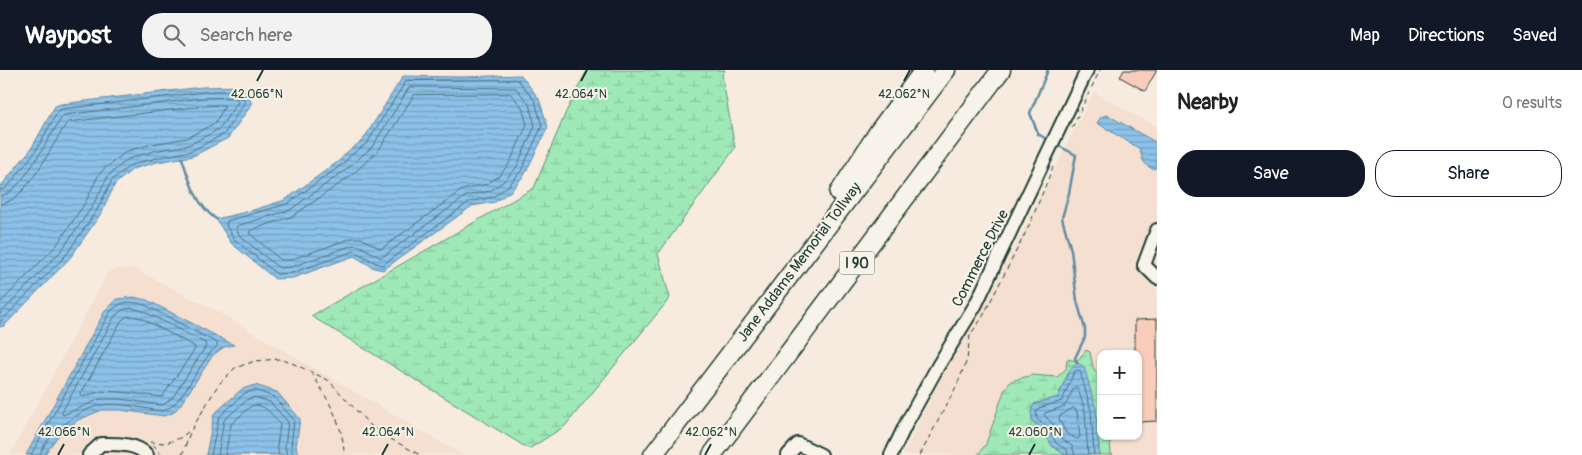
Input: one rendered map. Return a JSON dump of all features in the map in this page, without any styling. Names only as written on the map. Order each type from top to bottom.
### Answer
[{"type":"highway","points":[[757,318],[879,131],[924,70]]},
{"type":"highway","name":"Jane Addams Memorial Tollway","points":[[652,455],[946,70]]},
{"type":"highway","name":"I 90","points":[[712,455],[1001,70]]},
{"type":"street","name":"Commerce Drive","points":[[891,455],[938,366],[976,304],[1051,160],[1067,127],[1088,70]]},
{"type":"street","points":[[1157,230],[1144,265],[1157,278]]},
{"type":"street","points":[[89,455],[101,444],[122,444],[144,452],[150,449]]},
{"type":"street","points":[[788,455],[798,444],[815,454]]},
{"type":"path","points":[[1067,127],[1100,70]]},
{"type":"path","points":[[920,455],[957,385],[967,360],[970,335],[982,318],[1029,226],[1051,176],[1051,160]]},
{"type":"path","points":[[182,455],[192,429],[218,384],[235,368],[255,361],[279,359],[328,380],[370,424],[389,438],[420,455]]},
{"type":"path","points":[[311,372],[333,408],[344,448],[344,455]]},
{"type":"path","points":[[150,449],[180,438],[192,429]]},
{"type":"path","points":[[143,440],[150,449],[161,455]]},
{"type":"shaded area","points":[[1094,92],[1157,127],[1157,455],[903,455],[942,375],[983,309]]},
{"type":"shaded area","points":[[133,268],[213,309],[463,455],[10,455],[109,270]]},
{"type":"green space","points":[[587,70],[725,70],[722,75],[735,148],[658,254],[670,298],[565,426],[529,449],[311,316],[534,188],[566,112]]},
{"type":"green space","points":[[1086,350],[1090,352],[1093,367],[1097,374],[1097,438],[1070,369],[1058,397],[1034,404],[1032,421],[1044,431],[1052,446],[1066,455],[978,455],[986,444],[1004,391],[1011,381],[1032,375],[1057,377],[1066,369],[1067,359],[1077,361]]},
{"type":"green space","points":[[1098,440],[1110,440],[1111,454],[1113,455],[1099,455]]},
{"type":"water","points":[[521,75],[539,99],[548,127],[525,174],[512,190],[495,202],[472,206],[383,270],[374,268],[354,256],[293,278],[275,279],[231,243],[216,219],[285,200],[340,160],[363,140],[403,76]]},
{"type":"water","points":[[243,86],[252,104],[228,138],[193,156],[157,162],[133,169],[115,184],[102,212],[70,258],[4,326],[0,327],[0,187],[31,149],[55,106],[202,87]]},
{"type":"water","points":[[1106,115],[1157,143],[1157,167],[1153,169],[1147,166],[1142,159],[1140,149],[1097,123],[1101,117]]},
{"type":"water","points":[[133,297],[147,300],[234,345],[224,347],[213,355],[173,413],[164,416],[120,410],[102,410],[78,420],[58,436],[44,455],[26,455],[106,309],[117,299]]},
{"type":"water","points":[[1078,363],[1084,367],[1096,409],[1099,455],[1066,455],[1052,446],[1044,431],[1032,421],[1031,411],[1034,404],[1058,397],[1070,369]]},
{"type":"water","points":[[255,385],[277,392],[300,419],[296,446],[298,455],[206,455],[214,414],[242,389]]},
{"type":"building","points":[[1124,70],[1157,70],[1145,91],[1120,77]]},
{"type":"building","points":[[1157,319],[1157,421],[1142,422],[1142,350],[1135,350],[1135,320]]},
{"type":"waterway","points":[[1048,70],[1030,113],[1038,134],[1050,141]]},
{"type":"waterway","points":[[1057,145],[1076,155],[1062,218],[1071,250],[1077,301],[1085,329],[1085,337],[1075,358],[1077,363]]},
{"type":"waterway","points":[[182,158],[198,199],[203,207],[216,219]]}]
